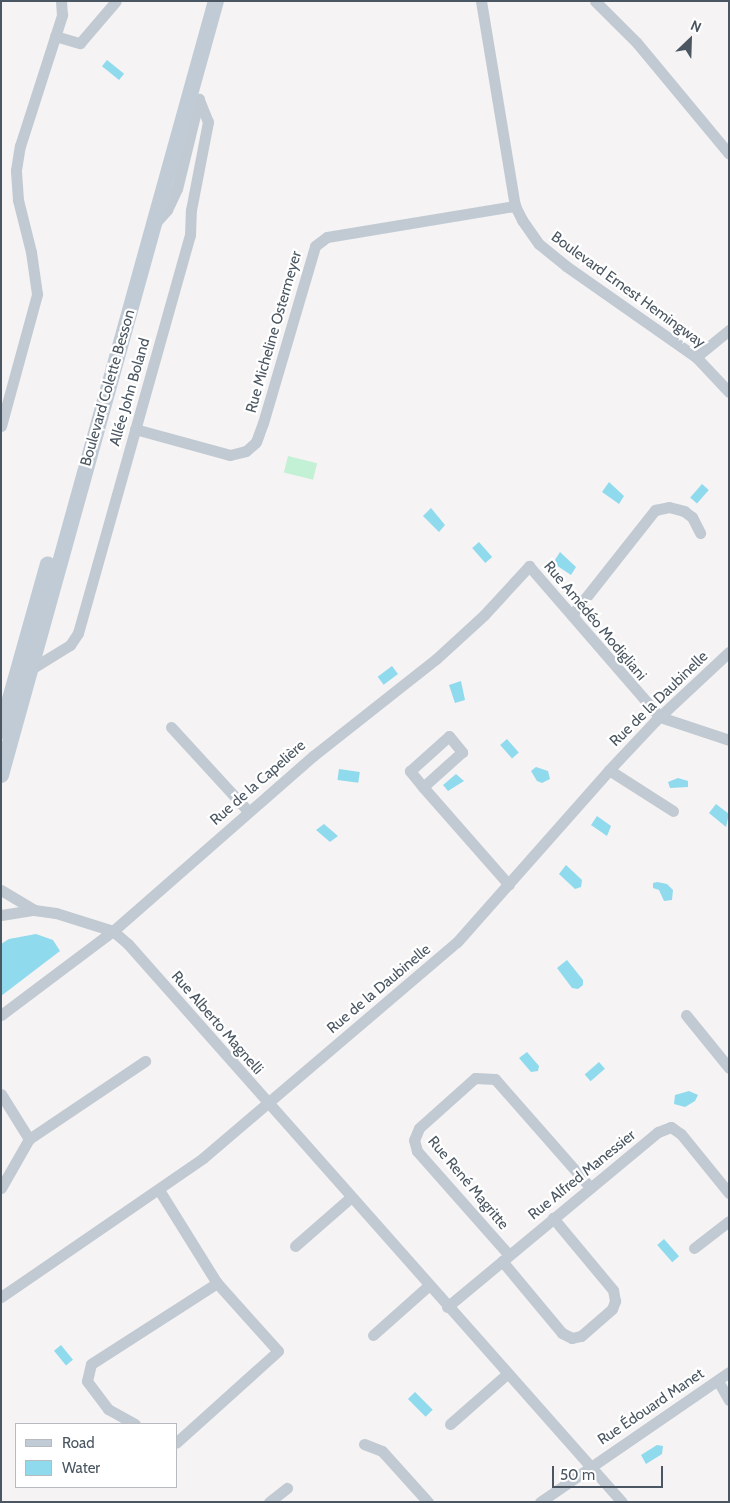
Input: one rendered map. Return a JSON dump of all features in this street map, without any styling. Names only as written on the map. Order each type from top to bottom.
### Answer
[{"type":"main road","name":"Boulevard Colette Besson","points":[[1,730],[205,1]]},
{"type":"main road","name":"Boulevard Colette Besson","points":[[1,775],[216,1]]},
{"type":"street","points":[[1,426],[37,294],[32,252],[18,200],[16,170],[20,146],[62,15],[61,1]]},
{"type":"street","points":[[55,36],[80,43],[116,1]]},
{"type":"street","name":"Boulevard Ernest Hemingway","points":[[481,1],[515,206],[539,244],[566,266],[696,357],[729,392]]},
{"type":"street","points":[[595,1],[637,43],[729,154]]},
{"type":"street","name":"Allée John Boland","points":[[31,669],[70,645],[78,633],[190,235],[191,210],[206,148],[208,122],[194,81]]},
{"type":"street","points":[[154,225],[167,210],[177,189],[199,100]]},
{"type":"street","points":[[177,189],[191,210]]},
{"type":"street","name":"Rue Micheline Ostermeyer","points":[[135,429],[230,455],[246,451],[256,442],[263,423],[315,246],[327,237],[515,206]]},
{"type":"street","points":[[696,357],[729,330]]},
{"type":"street","points":[[572,615],[655,510],[669,507],[684,511],[692,517],[700,533]]},
{"type":"street","name":"Rue Amédéo Modigliani","points":[[529,566],[660,717]]},
{"type":"street","name":"Rue de la Capelière","points":[[1,1015],[113,931],[312,756],[436,659],[484,615],[529,566]]},
{"type":"street","name":"Rue de la Daubinelle","points":[[1,1297],[203,1158],[457,942],[609,770],[660,717],[729,652]]},
{"type":"street","points":[[660,717],[729,740]]},
{"type":"street","points":[[172,727],[248,811]]},
{"type":"street","points":[[423,787],[462,752],[449,736],[410,771],[423,787],[509,885]]},
{"type":"street","points":[[609,770],[673,811]]},
{"type":"street","points":[[1,890],[34,910]]},
{"type":"street","points":[[1,915],[34,910]]},
{"type":"street","name":"Rue Alberto Magnelli","points":[[34,910],[73,917],[113,931],[128,944],[350,1198],[622,1502]]},
{"type":"street","points":[[686,1015],[726,1058]]},
{"type":"street","points":[[1,1188],[29,1139],[144,1061]]},
{"type":"street","name":"Rue René Magritte","points":[[553,1218],[613,1290],[615,1301],[612,1310],[581,1336],[572,1338],[562,1334],[506,1258],[417,1151],[414,1140],[419,1128],[475,1078],[496,1079],[590,1187]]},
{"type":"street","points":[[1,1094],[29,1139]]},
{"type":"street","name":"Rue Alfred Manessier","points":[[447,1307],[658,1132],[671,1127],[681,1134],[729,1193]]},
{"type":"street","points":[[159,1190],[217,1283],[278,1351],[178,1441]]},
{"type":"street","points":[[295,1246],[350,1198]]},
{"type":"street","points":[[694,1248],[729,1221]]},
{"type":"street","points":[[132,1423],[108,1409],[88,1381],[91,1364],[217,1283]]},
{"type":"street","points":[[373,1335],[428,1286]]},
{"type":"street","name":"Rue Édouard Manet","points":[[540,1502],[729,1372]]},
{"type":"street","points":[[450,1424],[507,1374]]},
{"type":"street","points":[[718,1380],[729,1400]]},
{"type":"street","points":[[364,1444],[382,1451],[428,1502]]},
{"type":"street","points":[[268,1502],[286,1488]]},
{"type":"green space","points":[[288,456],[317,463],[313,480],[284,472]]},
{"type":"water","points":[[107,60],[124,74],[119,80],[102,66]]},
{"type":"water","points":[[609,482],[624,496],[619,504],[602,492]]},
{"type":"water","points":[[702,484],[709,490],[697,503],[690,498]]},
{"type":"water","points":[[431,508],[445,525],[439,532],[423,516]]},
{"type":"water","points":[[479,542],[492,557],[485,563],[472,548]]},
{"type":"water","points":[[560,552],[576,567],[571,575],[553,563]]},
{"type":"water","points":[[392,666],[398,674],[384,685],[378,677]]},
{"type":"water","points":[[461,681],[465,700],[455,703],[449,685]]},
{"type":"water","points":[[507,739],[519,753],[512,758],[500,745]]},
{"type":"water","points":[[536,767],[548,771],[550,779],[542,783],[537,781],[531,771]]},
{"type":"water","points":[[339,769],[360,772],[358,783],[337,780]]},
{"type":"water","points":[[456,774],[464,781],[448,791],[443,785]]},
{"type":"water","points":[[678,778],[688,781],[688,787],[670,788],[668,782]]},
{"type":"water","points":[[716,804],[729,814],[726,827],[709,813]]},
{"type":"water","points":[[597,816],[611,826],[607,836],[591,825]]},
{"type":"water","points":[[324,824],[338,836],[330,842],[316,830]]},
{"type":"water","points":[[566,865],[582,880],[581,887],[575,889],[559,874]]},
{"type":"water","points":[[653,883],[667,884],[673,890],[672,900],[664,901],[659,890],[653,888]]},
{"type":"water","points":[[36,934],[53,940],[60,951],[1,996],[1,944],[9,939]]},
{"type":"water","points":[[567,960],[583,980],[583,985],[578,989],[572,988],[557,968]]},
{"type":"water","points":[[527,1052],[539,1066],[538,1071],[531,1072],[519,1058]]},
{"type":"water","points":[[599,1062],[605,1069],[591,1081],[585,1074]]},
{"type":"water","points":[[689,1091],[698,1095],[695,1101],[685,1107],[674,1104],[675,1095]]},
{"type":"water","points":[[664,1239],[679,1256],[672,1262],[657,1245]]},
{"type":"water","points":[[61,1345],[73,1360],[66,1365],[54,1351]]},
{"type":"water","points":[[415,1392],[433,1410],[426,1417],[408,1399]]},
{"type":"water","points":[[657,1445],[663,1446],[662,1454],[646,1464],[641,1455]]}]
